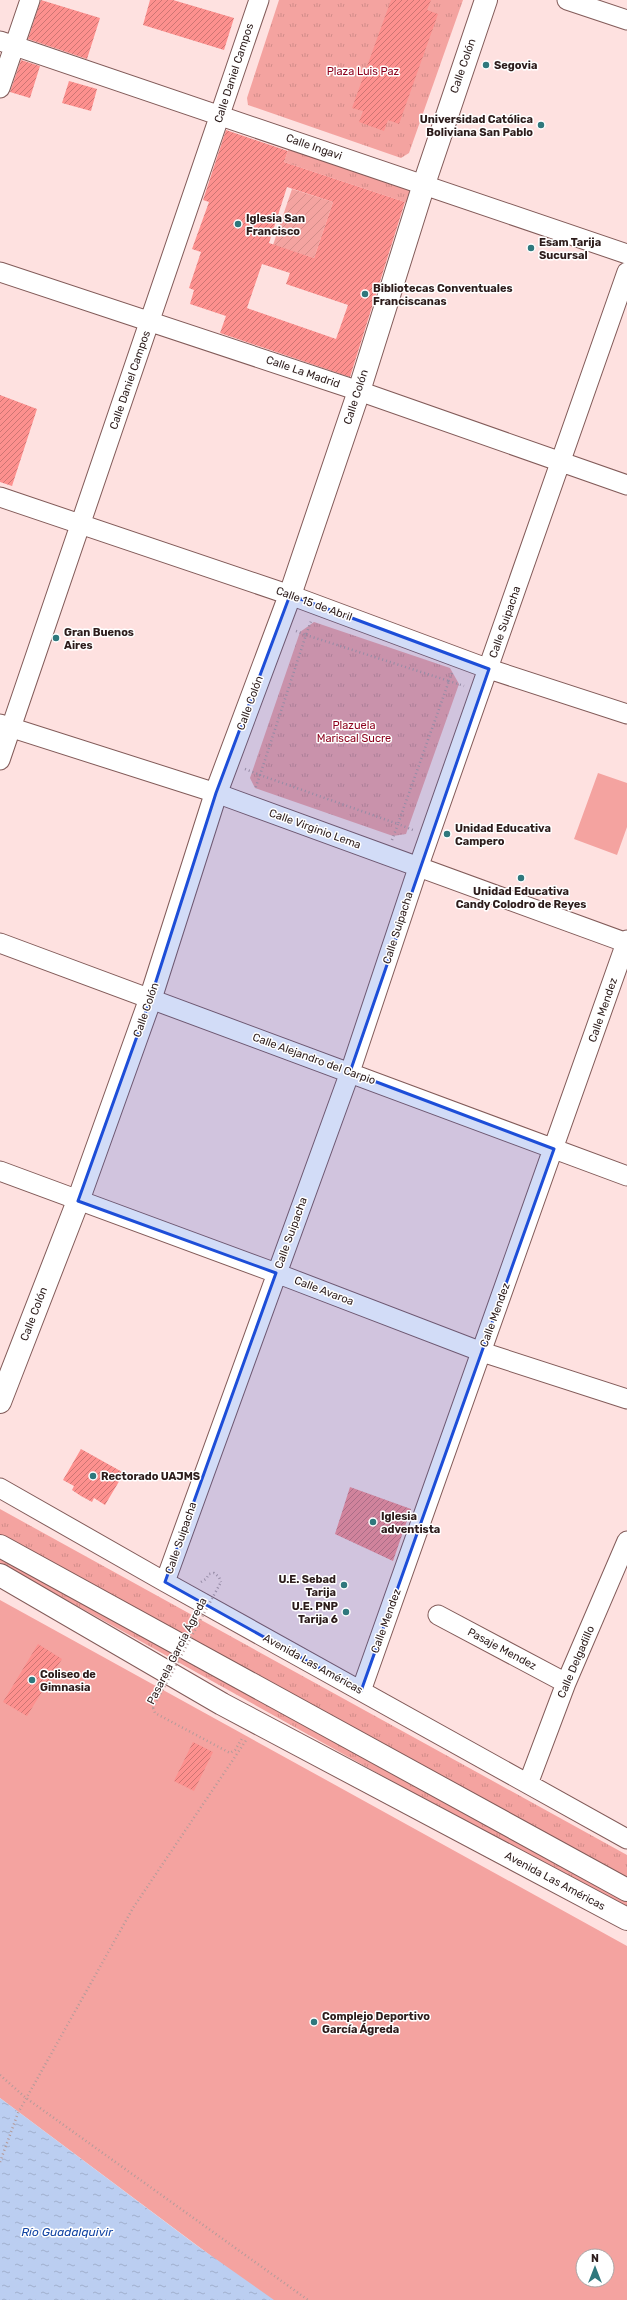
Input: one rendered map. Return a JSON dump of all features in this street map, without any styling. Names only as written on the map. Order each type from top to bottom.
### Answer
[{"type":"main road","name":"Calle Colón","points":[[0,1402],[78,1201],[150,1000],[216,793],[290,595],[359,391],[424,184],[486,0]]},
{"type":"main road","points":[[0,1546],[627,1890]]},
{"type":"main road","name":"Avenida Las Américas","points":[[0,1575],[222,1704],[627,1919]]},
{"type":"street","points":[[0,88],[7,44],[30,0]]},
{"type":"street","name":"Calle Daniel Campos","points":[[0,760],[5,726],[79,525],[151,320],[259,0]]},
{"type":"street","points":[[567,0],[627,20]]},
{"type":"street","name":"Calle Ingavi","points":[[7,44],[627,254]]},
{"type":"street","name":"Calle La Madrid","points":[[0,272],[151,320],[627,485]]},
{"type":"street","name":"Calle Suipacha","points":[[165,1582],[350,1072],[429,836],[481,692],[559,462],[627,272]]},
{"type":"street","name":"Calle 15 de Abril","points":[[0,497],[79,525],[290,595],[489,669],[627,714]]},
{"type":"street","name":"Calle Virginio Lema","points":[[5,726],[216,793],[418,868],[627,942]]},
{"type":"street","name":"Calle Mendez","points":[[361,1691],[627,942]]},
{"type":"street","name":"Calle Alejandro del Carpio","points":[[0,943],[627,1176]]},
{"type":"street","name":"Calle Avaroa","points":[[0,1172],[276,1273],[482,1352],[627,1399]]},
{"type":"street","name":"Avenida Las Américas","points":[[0,1488],[165,1582],[627,1839]]},
{"type":"street","name":"Calle Delgadillo","points":[[528,1784],[566,1683],[627,1541]]},
{"type":"street","name":"Pasaje Mendez","points":[[438,1615],[566,1683]]},
{"type":"path","points":[[250,805],[317,605]]},
{"type":"path","points":[[279,624],[306,635],[481,692]]},
{"type":"path","points":[[386,855],[457,657]]},
{"type":"path","points":[[228,763],[429,836]]},
{"type":"path","name":"Pasarela García Ágreda","points":[[195,1581],[199,1583],[206,1579],[209,1574],[214,1573],[220,1577],[221,1582],[153,1708],[155,1713],[230,1753],[235,1750],[245,1733]]},
{"type":"path","points":[[0,2162],[18,2112],[133,1908],[250,1735]]},
{"type":"path","points":[[0,2075],[26,2098],[308,2300]]},
{"type":"highlighted area","points":[[290,595],[489,669],[350,1072],[554,1149],[361,1691],[165,1582],[276,1273],[78,1201],[150,1000],[216,793]]},
{"type":"green space","name":"Plaza Luis Paz","points":[[279,0],[463,0],[409,153],[401,158],[248,105],[247,98]]},
{"type":"green space","points":[[289,148],[408,188],[412,194],[408,203],[284,162]]},
{"type":"green space","points":[[292,189],[333,202],[314,258],[273,245]]},
{"type":"green space","name":"Plazuela Mariscal Sucre","points":[[314,622],[450,668],[459,684],[406,834],[393,836],[255,788],[250,778],[300,632]]},
{"type":"green space","points":[[598,773],[627,783],[627,827],[617,855],[574,839]]},
{"type":"green space","points":[[0,1509],[627,1855],[627,1883],[0,1538]]},
{"type":"green space","points":[[0,1554],[627,1899],[627,1912],[0,1563]]},
{"type":"green space","name":"Complejo Deportivo García Ágreda","points":[[0,1600],[627,1946],[627,2300],[270,2300],[0,2098]]},
{"type":"water","name":"Río Guadalquivir","points":[[0,2098],[196,2245],[274,2300],[0,2300]]},
{"type":"building","points":[[41,0],[100,18],[87,59],[28,39]]},
{"type":"building","points":[[150,0],[173,0],[234,18],[224,50],[143,25]]},
{"type":"building","points":[[391,0],[431,0],[427,10],[438,14],[399,124],[388,120],[384,131],[359,122],[363,111],[352,108]]},
{"type":"building","points":[[21,60],[40,66],[30,98],[10,92]]},
{"type":"building","points":[[69,81],[97,89],[91,111],[62,103]]},
{"type":"building","points":[[226,130],[288,151],[284,162],[405,202],[350,377],[220,333],[226,316],[190,304],[194,290],[189,288],[201,252],[192,249],[209,202],[203,200]],"holes":[[[287,187],[333,202],[314,258],[269,243]],[[262,264],[290,273],[286,284],[348,305],[336,339],[247,308]]]},
{"type":"building","points":[[0,395],[37,409],[12,486],[0,482]]},
{"type":"building","name":"Rectorado UAJMS","points":[[81,1449],[124,1473],[105,1505],[94,1498],[92,1502],[81,1496],[72,1490],[74,1486],[63,1480]]},
{"type":"building","name":"Iglesia adventista","points":[[350,1487],[411,1509],[393,1561],[335,1534]]},
{"type":"building","name":"Coliseo de Gimnasia","points":[[38,1644],[62,1659],[27,1716],[3,1702]]},
{"type":"building","points":[[193,1742],[213,1752],[194,1791],[174,1781]]},
{"type":"place","name":"Segovia","points":[[486,65]]},
{"type":"place","name":"Universidad Católica Boliviana San Pablo","points":[[541,125]]},
{"type":"place","name":"Iglesia San Francisco","points":[[238,224]]},
{"type":"place","name":"Esam Tarija Sucursal","points":[[531,248]]},
{"type":"place","name":"Bibliotecas Conventuales Franciscanas","points":[[365,294]]},
{"type":"place","name":"Gran Buenos Aires","points":[[56,638]]},
{"type":"place","name":"Unidad Educativa Campero","points":[[447,834]]},
{"type":"place","name":"Unidad Educativa Candy Colodro de Reyes","points":[[521,878]]},
{"type":"place","name":"Rectorado UAJMS","points":[[93,1476]]},
{"type":"place","name":"Iglesia adventista","points":[[373,1522]]},
{"type":"place","name":"U.E. Sebad Tarija","points":[[344,1585]]},
{"type":"place","name":"U.E. PNP Tarija 6","points":[[346,1612]]},
{"type":"place","name":"Coliseo de Gimnasia","points":[[32,1680]]},
{"type":"place","name":"Complejo Deportivo García Ágreda","points":[[314,2022]]}]
